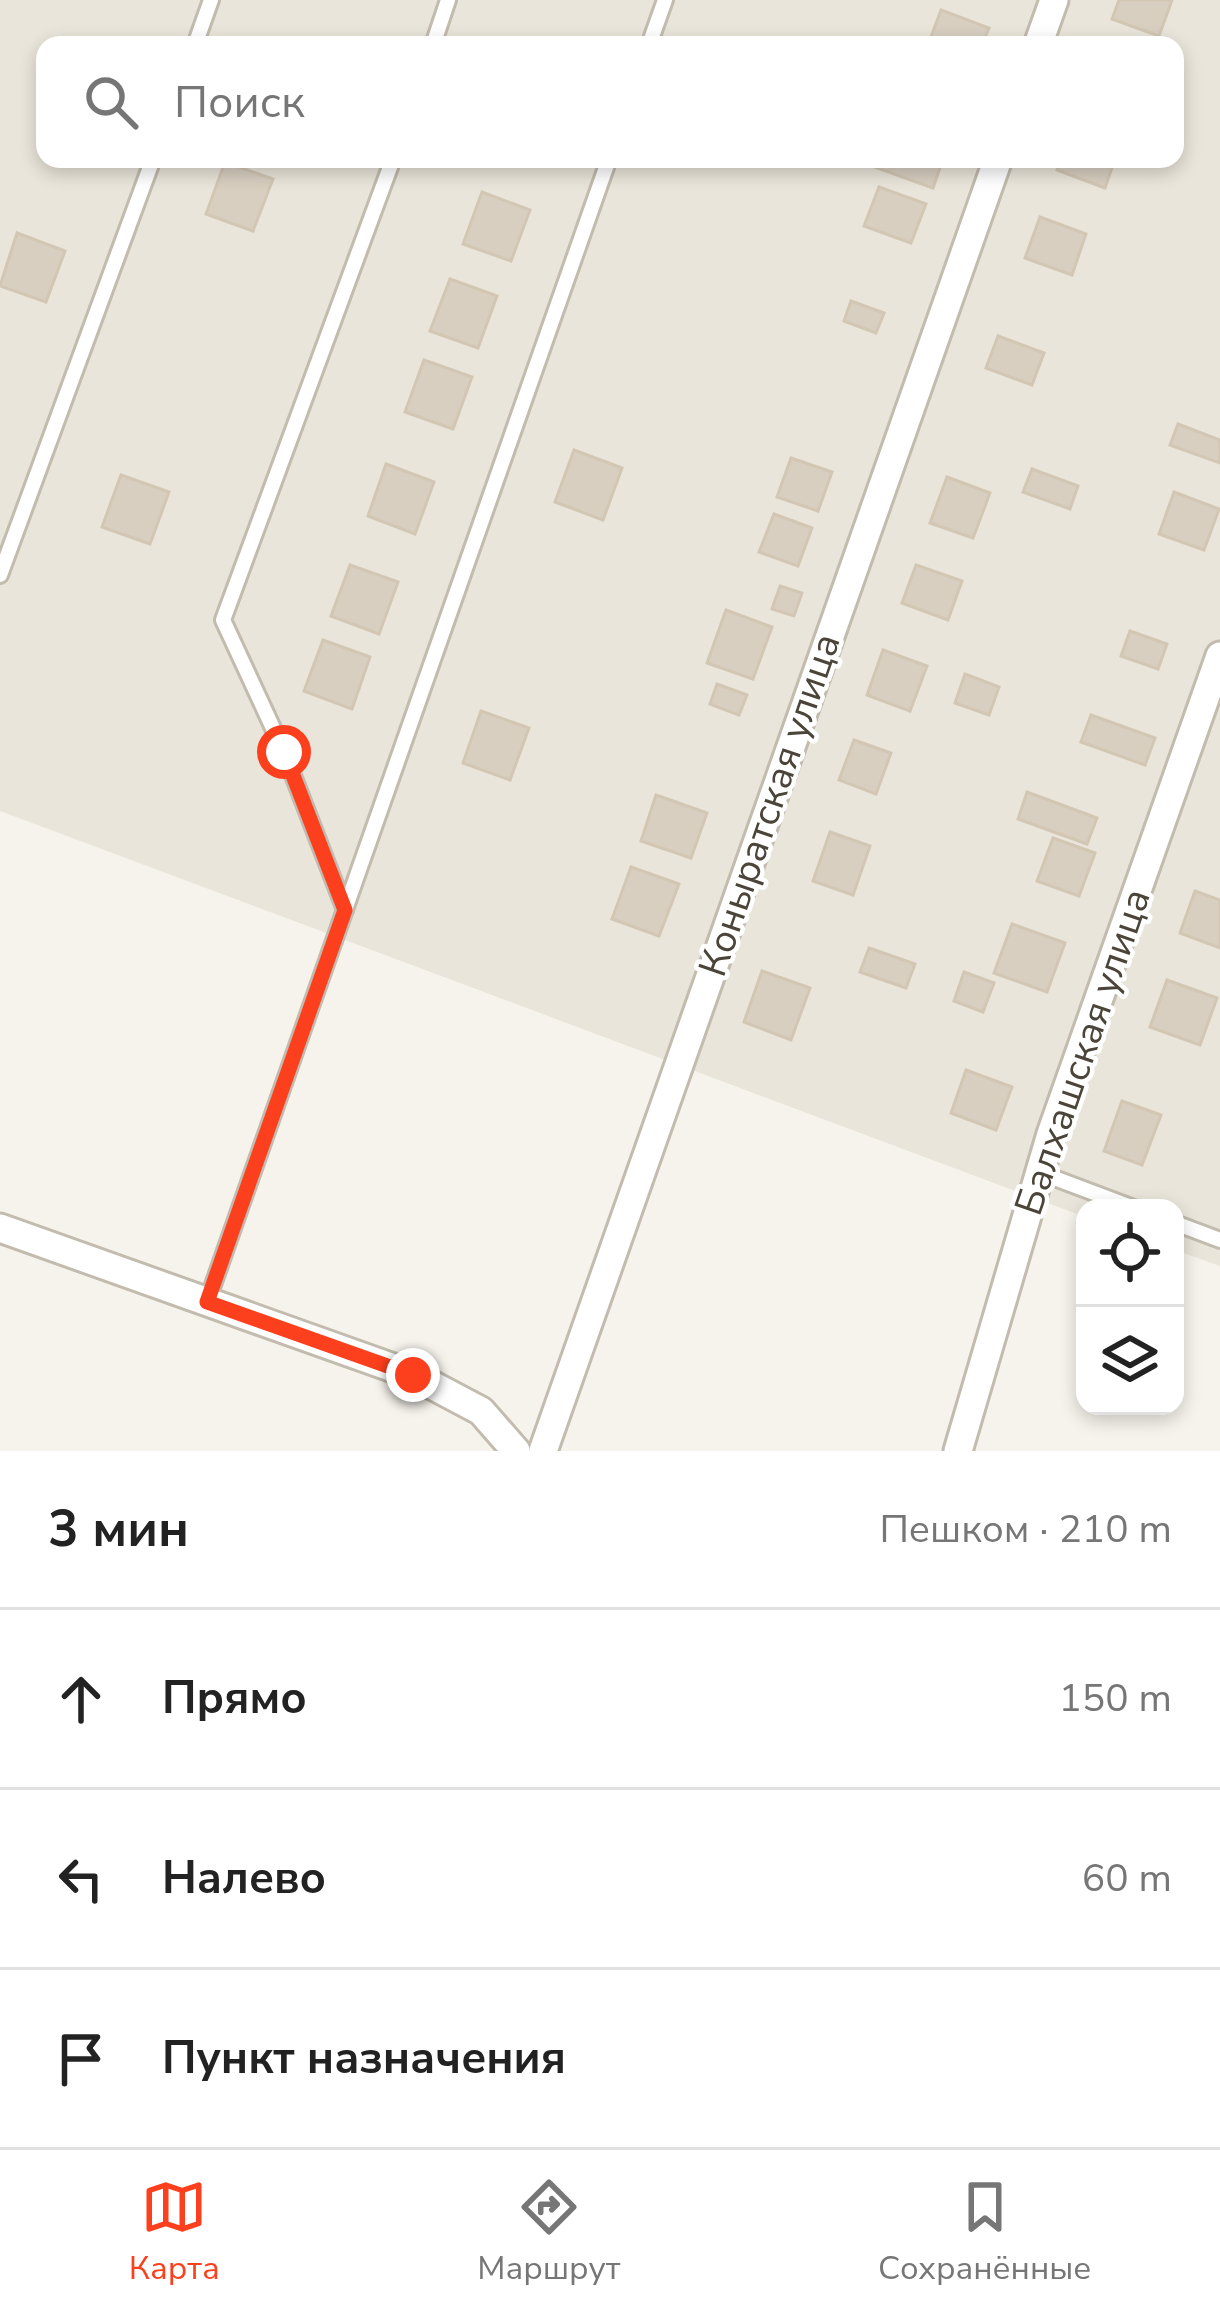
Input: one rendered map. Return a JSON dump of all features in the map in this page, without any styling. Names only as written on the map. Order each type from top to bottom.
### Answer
[{"type":"street","points":[[1041,36],[1054,0]]},
{"type":"street","name":"Коныратская улица","points":[[542,1451],[995,168]]},
{"type":"street","name":"Балхашская улица","points":[[958,1451],[1058,1112],[1220,656]]},
{"type":"street","points":[[0,1228],[413,1375],[482,1412],[516,1451]]},
{"type":"lane","points":[[198,36],[212,0]]},
{"type":"lane","points":[[436,36],[448,0]]},
{"type":"lane","points":[[653,36],[665,0]]},
{"type":"lane","points":[[0,574],[150,168]]},
{"type":"lane","points":[[345,910],[284,752],[224,620],[390,168]]},
{"type":"lane","points":[[207,1302],[606,168]]},
{"type":"lane","points":[[1041,1173],[1110,1199]]},
{"type":"lane","points":[[1184,1226],[1220,1240]]},
{"type":"shaded area","points":[[0,0],[1220,0],[1220,1266],[1184,1253],[1184,1199],[1076,1199],[1076,1214],[0,811]]},
{"type":"building","points":[[1119,0],[1172,0],[1159,36],[1112,19]]},
{"type":"building","points":[[941,10],[989,28],[986,36],[931,36]]},
{"type":"building","points":[[223,168],[242,168],[273,179],[253,231],[206,214]]},
{"type":"building","points":[[878,168],[940,168],[933,188]]},
{"type":"building","points":[[1058,168],[1112,168],[1105,188]]},
{"type":"building","points":[[879,187],[926,204],[911,243],[864,226]]},
{"type":"building","points":[[482,192],[530,210],[511,261],[463,244]]},
{"type":"building","points":[[1040,217],[1086,234],[1072,275],[1025,258]]},
{"type":"building","points":[[17,233],[65,251],[46,302],[0,286]]},
{"type":"building","points":[[450,279],[497,296],[478,348],[430,331]]},
{"type":"building","points":[[851,301],[884,313],[876,333],[844,321]]},
{"type":"building","points":[[998,336],[1044,353],[1032,385],[986,368]]},
{"type":"building","points":[[424,360],[472,377],[453,429],[405,412]]},
{"type":"building","points":[[1178,424],[1220,440],[1220,463],[1170,445]]},
{"type":"building","points":[[574,450],[622,468],[603,520],[555,502]]},
{"type":"building","points":[[791,458],[832,472],[818,511],[777,497]]},
{"type":"building","points":[[386,464],[434,482],[415,534],[368,516]]},
{"type":"building","points":[[1032,469],[1078,486],[1070,509],[1023,492]]},
{"type":"building","points":[[121,475],[169,492],[150,544],[102,527]]},
{"type":"building","points":[[947,477],[990,493],[973,538],[930,523]]},
{"type":"building","points":[[1174,492],[1219,509],[1204,550],[1159,534]]},
{"type":"building","points":[[774,514],[812,528],[798,566],[759,552]]},
{"type":"building","points":[[350,565],[398,582],[379,634],[331,616]]},
{"type":"building","points":[[916,565],[962,581],[948,620],[902,603]]},
{"type":"building","points":[[780,586],[802,593],[794,616],[772,609]]},
{"type":"building","points":[[726,610],[772,627],[753,679],[707,663]]},
{"type":"building","points":[[1130,631],[1167,644],[1158,669],[1121,656]]},
{"type":"building","points":[[323,640],[370,657],[352,709],[304,691]]},
{"type":"building","points":[[883,650],[927,666],[910,711],[867,695]]},
{"type":"building","points":[[965,674],[999,687],[989,715],[955,703]]},
{"type":"building","points":[[717,684],[747,695],[739,715],[710,704]]},
{"type":"building","points":[[481,711],[529,728],[510,780],[463,763]]},
{"type":"building","points":[[1091,715],[1155,738],[1145,765],[1081,742]]},
{"type":"building","points":[[854,740],[891,753],[876,794],[839,780]]},
{"type":"building","points":[[1027,792],[1097,818],[1087,844],[1018,819]]},
{"type":"building","points":[[656,795],[707,813],[691,858],[641,841]]},
{"type":"building","points":[[830,832],[870,846],[853,895],[813,881]]},
{"type":"building","points":[[1053,838],[1095,853],[1079,896],[1037,881]]},
{"type":"building","points":[[631,867],[679,884],[659,936],[612,919]]},
{"type":"building","points":[[1195,891],[1220,900],[1220,948],[1180,933]]},
{"type":"building","points":[[1012,924],[1065,943],[1047,992],[994,973]]},
{"type":"building","points":[[869,948],[915,964],[906,988],[860,972]]},
{"type":"building","points":[[762,971],[810,988],[791,1040],[744,1022]]},
{"type":"building","points":[[964,972],[994,983],[983,1012],[954,1001]]},
{"type":"building","points":[[1167,980],[1217,998],[1200,1045],[1150,1027]]},
{"type":"building","points":[[966,1070],[1012,1087],[996,1130],[951,1113]]},
{"type":"building","points":[[1122,1101],[1161,1115],[1142,1165],[1104,1151]]},
{"type":"route","points":[[284,752],[345,910],[207,1302],[413,1375]]}]
